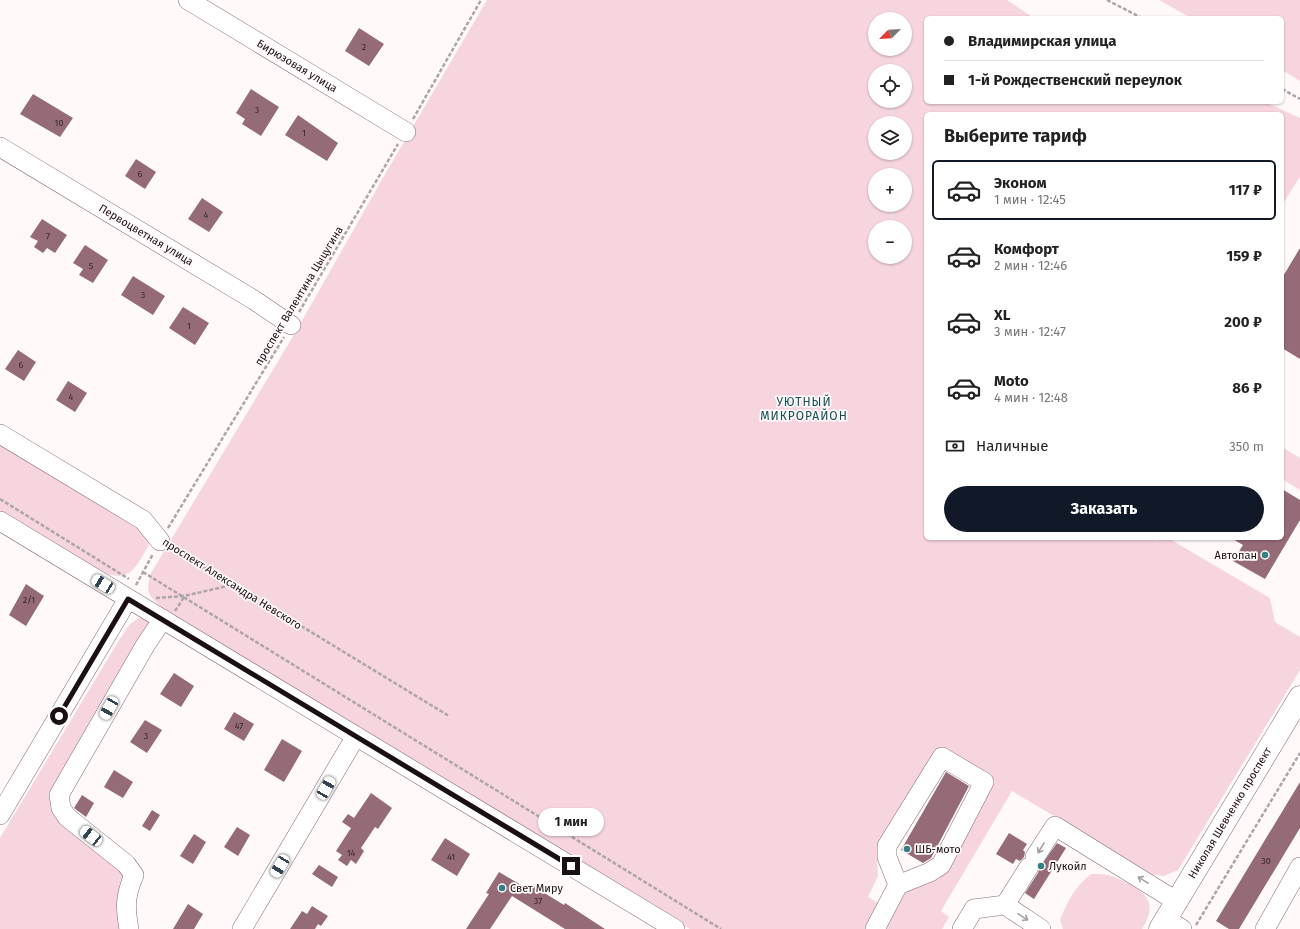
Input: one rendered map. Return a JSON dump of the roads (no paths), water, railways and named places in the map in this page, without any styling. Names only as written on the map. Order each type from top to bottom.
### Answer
[{"type":"main road","name":"Николая Шевченко проспект","points":[[1169,926],[1176,901],[1300,697]]},
{"type":"street","name":"Бирюзовая улица","points":[[188,0],[406,132]]},
{"type":"street","name":"Первоцветная улица","points":[[0,147],[254,300],[291,325]]},
{"type":"street","name":"проспект Александра Невского","points":[[0,434],[143,520],[160,540]]},
{"type":"street","points":[[0,521],[132,592],[163,619],[675,929]]},
{"type":"street","points":[[2,808],[132,592]]},
{"type":"street","points":[[128,929],[125,907],[128,888],[134,875],[126,864],[67,817],[61,808],[60,795],[146,644],[163,619]]},
{"type":"street","points":[[242,929],[356,736]]},
{"type":"street","points":[[875,929],[898,885],[930,872],[940,865],[984,782],[942,757],[887,846],[887,857],[898,885]]},
{"type":"street","points":[[1005,905],[1055,826],[1176,901]]},
{"type":"street","points":[[1265,929],[1300,867]]},
{"type":"street","points":[[962,929],[974,909],[1005,905],[1041,929]]},
{"type":"place","name":"Автопан","points":[[1265,555]]},
{"type":"place","name":"ШБ-мото","points":[[907,849]]},
{"type":"place","name":"Лукойл","points":[[1041,866]]},
{"type":"place","name":"Свет Миру","points":[[502,888]]},
{"type":"district","name":"УЮТНЫЙ МИКРОРАЙОН","points":[[804,409]]}]
